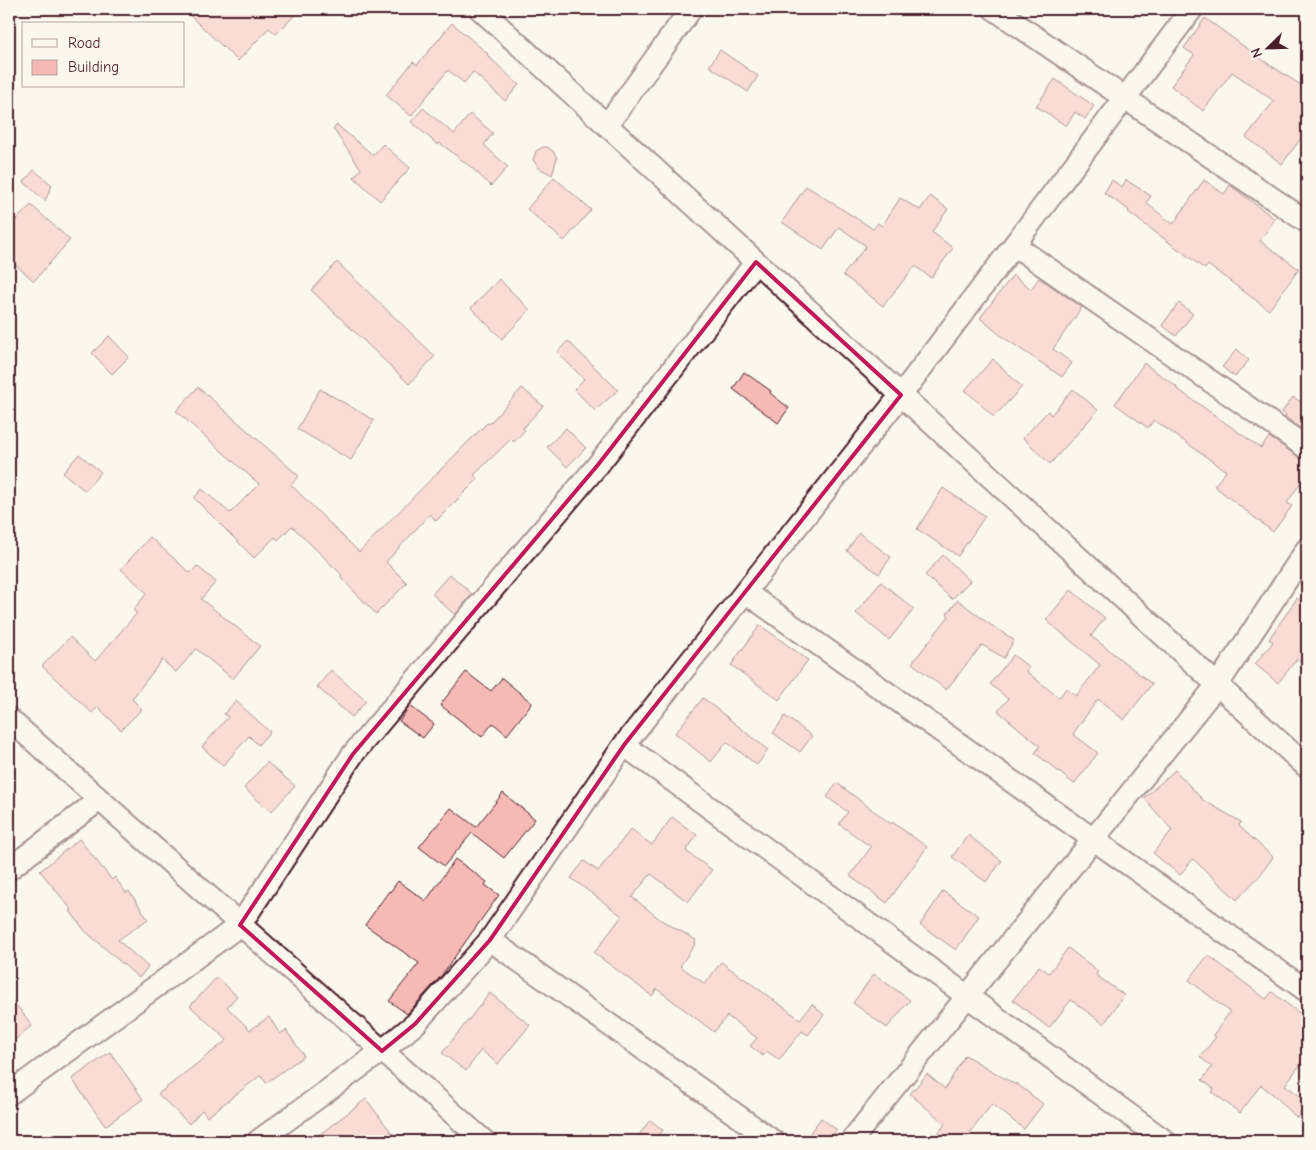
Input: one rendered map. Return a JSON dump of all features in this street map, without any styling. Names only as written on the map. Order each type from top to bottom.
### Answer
[{"type":"street","points":[[480,9],[1307,767]]},
{"type":"street","points":[[607,125],[691,9]]},
{"type":"street","points":[[994,9],[1307,222]]},
{"type":"street","points":[[258,1141],[382,1051],[415,1024],[490,940],[624,745],[901,395],[1192,9]]},
{"type":"street","points":[[1014,246],[1307,448]]},
{"type":"street","points":[[9,1094],[240,925],[353,754],[597,466],[756,262]]},
{"type":"street","points":[[851,1141],[1218,684],[1307,549]]},
{"type":"street","points":[[745,592],[1307,991]]},
{"type":"street","points":[[9,719],[484,1141]]},
{"type":"street","points":[[624,745],[1165,1141]]},
{"type":"street","points":[[9,869],[99,800]]},
{"type":"street","points":[[490,940],[773,1141]]},
{"type":"highlighted area","points":[[756,262],[901,395],[624,745],[490,940],[415,1024],[382,1051],[240,925],[353,754],[597,466]]},
{"type":"building","points":[[183,9],[301,9],[276,34],[269,28],[238,61]]},
{"type":"building","points":[[1205,18],[1267,63],[1307,89],[1307,130],[1282,164],[1246,137],[1274,101],[1232,72],[1203,111],[1171,86],[1194,55],[1184,48]]},
{"type":"building","points":[[452,23],[488,54],[519,85],[505,101],[473,72],[464,83],[448,70],[411,116],[386,95],[413,62],[417,65]]},
{"type":"building","points":[[720,50],[758,76],[748,92],[709,66]]},
{"type":"building","points":[[1055,79],[1094,106],[1085,119],[1075,112],[1066,126],[1036,106]]},
{"type":"building","points":[[423,108],[454,134],[470,114],[493,133],[484,145],[508,167],[491,186],[472,168],[440,143],[438,145],[411,122]]},
{"type":"building","points":[[337,125],[373,155],[383,144],[410,168],[380,201],[354,177],[361,169],[333,129]]},
{"type":"building","points":[[543,147],[553,151],[557,158],[552,175],[539,168],[533,160],[536,151]]},
{"type":"building","points":[[34,170],[52,185],[45,201],[24,182]]},
{"type":"building","points":[[554,177],[591,210],[564,241],[527,209]]},
{"type":"building","points":[[1112,180],[1122,187],[1126,180],[1151,196],[1146,203],[1173,224],[1204,180],[1224,194],[1230,185],[1275,219],[1260,241],[1299,269],[1269,310],[1208,265],[1205,269],[1104,193]]},
{"type":"building","points":[[806,186],[873,229],[878,223],[882,226],[900,198],[920,210],[930,196],[948,209],[932,232],[953,248],[931,278],[915,266],[883,306],[843,275],[866,246],[839,227],[823,250],[782,222]]},
{"type":"building","points":[[31,205],[70,240],[34,281],[9,259],[9,227]]},
{"type":"building","points":[[337,262],[435,356],[409,384],[311,290]]},
{"type":"building","points":[[1013,275],[1031,289],[1039,278],[1082,307],[1053,349],[1072,363],[1062,377],[1000,335],[980,318]]},
{"type":"building","points":[[499,279],[530,310],[502,339],[471,308]]},
{"type":"building","points":[[1179,303],[1193,314],[1176,336],[1162,325]]},
{"type":"building","points":[[109,336],[129,357],[112,374],[92,353]]},
{"type":"building","points":[[568,341],[618,390],[595,411],[574,389],[584,379],[557,352]]},
{"type":"building","points":[[1237,349],[1249,360],[1235,377],[1222,367]]},
{"type":"building","points":[[993,359],[1022,387],[994,417],[965,390]]},
{"type":"building","points":[[1144,363],[1261,448],[1269,437],[1300,458],[1307,460],[1307,473],[1287,503],[1292,506],[1273,532],[1214,486],[1226,471],[1154,420],[1148,428],[1115,404]]},
{"type":"building","points":[[744,372],[771,391],[770,393],[789,408],[778,423],[733,389]]},
{"type":"building","points":[[198,387],[299,476],[291,485],[359,552],[487,423],[489,424],[522,388],[543,406],[523,428],[525,430],[514,442],[511,439],[474,475],[478,479],[436,521],[430,514],[386,562],[407,583],[376,614],[340,577],[342,575],[292,526],[278,540],[275,537],[254,558],[194,498],[202,489],[230,513],[259,484],[176,411]]},
{"type":"building","points":[[320,389],[374,420],[351,460],[297,429]]},
{"type":"building","points":[[1073,389],[1098,410],[1050,464],[1023,438],[1048,411],[1051,415]]},
{"type":"building","points":[[1293,397],[1307,406],[1307,433],[1285,417],[1286,415],[1282,412]]},
{"type":"building","points":[[566,428],[586,448],[567,467],[547,447]]},
{"type":"building","points":[[79,454],[101,472],[85,491],[63,473]]},
{"type":"building","points":[[943,488],[985,516],[958,556],[917,529]]},
{"type":"building","points":[[859,533],[891,557],[879,574],[847,551]]},
{"type":"building","points":[[150,537],[190,573],[197,566],[216,582],[201,599],[260,646],[233,679],[196,649],[176,672],[162,660],[132,699],[142,709],[121,730],[98,707],[92,713],[42,666],[70,637],[95,661],[137,613],[133,610],[147,593],[121,569]]},
{"type":"building","points":[[943,555],[970,581],[952,599],[925,575]]},
{"type":"building","points":[[450,574],[472,594],[455,615],[432,594]]},
{"type":"building","points":[[881,582],[914,609],[889,640],[856,613]]},
{"type":"building","points":[[1071,590],[1105,618],[1091,636],[1152,684],[1124,720],[1098,699],[1073,734],[1098,753],[1074,784],[1035,753],[1040,746],[998,711],[1008,699],[990,684],[1013,655],[1029,667],[1026,671],[1059,698],[1066,688],[1076,696],[1100,665],[1046,620]]},
{"type":"building","points":[[1297,598],[1307,606],[1307,666],[1297,659],[1278,683],[1255,664],[1273,642],[1269,639]]},
{"type":"building","points":[[958,600],[1014,640],[1004,658],[982,645],[946,690],[912,663],[949,616],[947,614]]},
{"type":"building","points":[[760,625],[808,660],[779,700],[731,665]]},
{"type":"building","points":[[331,670],[366,701],[352,717],[317,687]]},
{"type":"building","points":[[466,672],[491,691],[502,678],[532,703],[507,735],[493,723],[482,737],[440,705]]},
{"type":"building","points":[[703,698],[768,750],[757,765],[727,742],[711,762],[675,733]]},
{"type":"building","points":[[236,701],[270,732],[258,745],[249,736],[223,766],[202,747],[228,717],[224,714]]},
{"type":"building","points":[[410,706],[434,724],[423,738],[399,721]]},
{"type":"building","points":[[785,716],[812,736],[800,752],[773,733]]},
{"type":"building","points":[[267,762],[295,786],[271,812],[244,788]]},
{"type":"building","points":[[1175,770],[1203,800],[1241,822],[1239,826],[1273,857],[1261,874],[1237,900],[1193,859],[1180,875],[1153,853],[1172,830],[1144,798]]},
{"type":"building","points":[[837,783],[891,824],[892,822],[927,847],[887,903],[850,876],[871,847],[839,824],[848,812],[827,797]]},
{"type":"building","points":[[503,793],[535,819],[504,858],[472,833],[444,866],[419,847],[451,808],[476,827]]},
{"type":"building","points":[[672,817],[697,835],[686,851],[712,870],[688,902],[651,874],[632,897],[661,920],[696,940],[696,943],[680,966],[705,984],[721,962],[800,1019],[812,1004],[824,1015],[808,1035],[802,1031],[779,1060],[767,1051],[763,1056],[750,1046],[757,1038],[727,1016],[714,1032],[657,989],[652,996],[594,953],[622,916],[571,878],[584,861],[598,871],[631,829],[652,845]]},
{"type":"building","points":[[968,835],[1002,861],[986,882],[952,857]]},
{"type":"building","points":[[79,839],[112,880],[115,877],[126,893],[129,891],[148,919],[118,940],[148,967],[139,978],[85,931],[70,911],[72,910],[40,871]]},
{"type":"building","points":[[455,859],[487,882],[485,885],[499,895],[441,976],[407,1014],[389,1001],[419,963],[365,925],[398,881],[426,901]]},
{"type":"building","points":[[943,891],[979,916],[956,950],[920,925]]},
{"type":"building","points":[[1068,948],[1098,971],[1096,975],[1124,995],[1104,1024],[1071,1000],[1049,1028],[1013,1000],[1039,966],[1049,973]]},
{"type":"building","points":[[1208,955],[1266,999],[1272,992],[1307,1019],[1307,1056],[1285,1085],[1307,1101],[1297,1118],[1261,1085],[1240,1113],[1212,1092],[1214,1089],[1202,1080],[1212,1067],[1200,1057],[1216,1037],[1213,1035],[1230,1012],[1189,980]]},
{"type":"building","points":[[874,974],[910,1000],[887,1028],[853,1003]]},
{"type":"building","points":[[217,977],[237,996],[227,1007],[250,1030],[269,1017],[280,1034],[286,1030],[304,1056],[266,1083],[261,1075],[207,1117],[202,1110],[189,1124],[158,1094],[227,1040],[190,1006]]},
{"type":"building","points":[[490,993],[530,1025],[498,1064],[481,1050],[466,1071],[442,1053]]},
{"type":"building","points":[[9,996],[32,1025],[9,1045]]},
{"type":"building","points":[[110,1052],[143,1099],[105,1126],[72,1079]]},
{"type":"building","points":[[965,1055],[1016,1085],[1016,1083],[1043,1104],[1024,1129],[992,1104],[964,1141],[932,1141],[945,1124],[910,1094],[927,1074],[945,1089]]},
{"type":"building","points":[[366,1099],[398,1141],[311,1141]]},
{"type":"building","points":[[821,1118],[837,1130],[828,1141],[804,1141]]},
{"type":"building","points":[[650,1120],[663,1130],[655,1141],[635,1141]]}]
